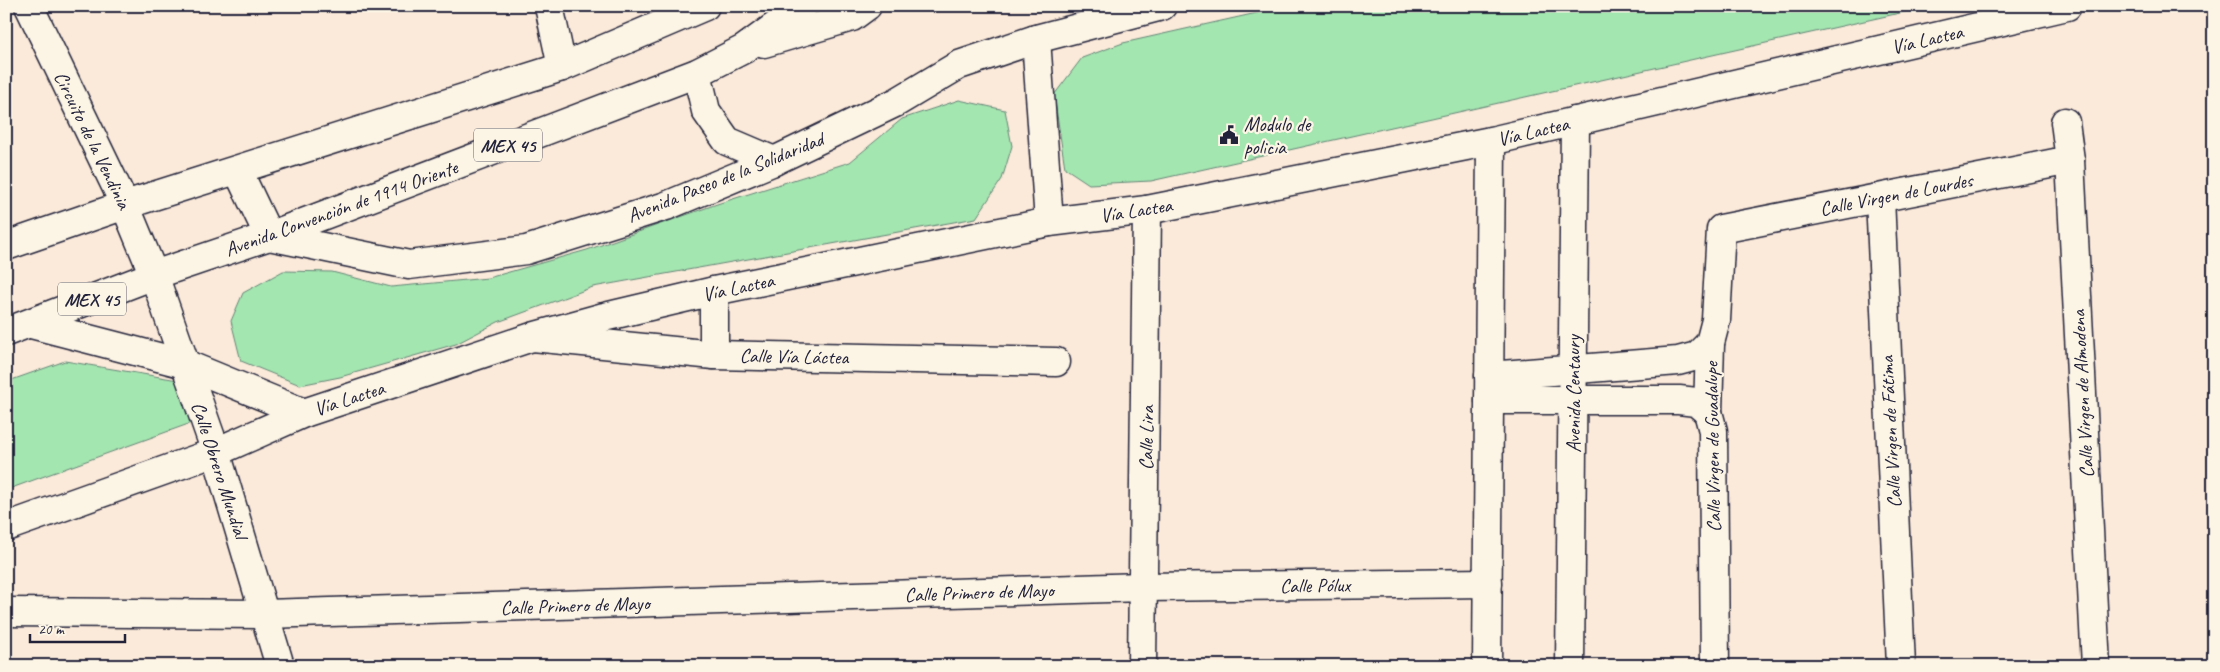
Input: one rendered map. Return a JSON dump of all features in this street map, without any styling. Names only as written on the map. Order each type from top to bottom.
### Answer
[{"type":"street","name":"Circuito de la Vendinia","points":[[28,6],[125,205],[154,275]]},
{"type":"street","points":[[549,6],[562,66]]},
{"type":"street","points":[[6,246],[125,205],[238,171],[562,66],[705,6]]},
{"type":"street","name":"Avenida Convención de 1914 Oriente","points":[[18,328],[154,275],[270,236],[697,73],[744,49],[803,6]]},
{"type":"street","points":[[744,49],[852,18],[867,6]]},
{"type":"street","name":"Avenida Paseo de la Solidaridad","points":[[270,236],[409,265],[526,250],[666,206],[774,161],[897,102],[959,65],[1036,39],[1162,6]]},
{"type":"street","name":"Vía Lactea","points":[[6,527],[216,452],[304,413],[532,337],[604,317],[714,291],[1049,222],[1147,210],[1491,141],[2067,6]]},
{"type":"street","points":[[1036,39],[1049,222]]},
{"type":"street","points":[[697,73],[706,112],[727,141],[774,161]]},
{"type":"street","name":"Avenida Centaury","points":[[1570,666],[1575,121]]},
{"type":"street","name":"Calle Virgen de Almodena","points":[[2065,122],[2070,160],[2096,666]]},
{"type":"street","points":[[1487,666],[1491,141]]},
{"type":"street","name":"Calle Virgen de Lourdes","points":[[1721,229],[2070,160]]},
{"type":"street","points":[[238,171],[270,236]]},
{"type":"street","name":"Calle Virgen de Fátima","points":[[1880,198],[1900,666]]},
{"type":"street","name":"Calle Lira","points":[[1142,666],[1147,361],[1147,210]]},
{"type":"street","name":"Calle Virgen de Guadalupe","points":[[1715,666],[1713,431],[1708,412],[1710,343],[1716,320],[1721,229]]},
{"type":"street","name":"Calle Obrero Mundial","points":[[154,275],[216,452],[280,666]]},
{"type":"street","points":[[714,291],[714,355]]},
{"type":"street","points":[[18,328],[185,364],[304,413]]},
{"type":"street","name":"Calle Vía Láctea","points":[[532,337],[714,355],[1056,362]]},
{"type":"street","points":[[1489,388],[1573,369],[1678,361],[1697,356],[1710,343]]},
{"type":"street","points":[[1489,388],[1573,400],[1679,400],[1696,402],[1708,412]]},
{"type":"street","name":"Calle Pólux","points":[[1143,587],[1488,583]]},
{"type":"street","name":"Calle Primero de Mayo","points":[[6,612],[265,614],[1143,587]]},
{"type":"green space","points":[[1288,6],[1931,6],[1151,181],[1089,184],[1065,168],[1054,95],[1082,58],[1123,43]]},
{"type":"green space","points":[[959,100],[1005,110],[1012,146],[1002,179],[976,218],[593,287],[498,322],[456,344],[340,377],[300,385],[241,361],[231,321],[243,293],[283,271],[332,272],[391,287],[488,278],[587,250],[717,204],[850,162],[902,119]]},
{"type":"green space","points":[[65,361],[178,380],[194,422],[6,490],[6,382]]},
{"type":"place","name":"Modulo de policia","points":[[1229,135]]}]
